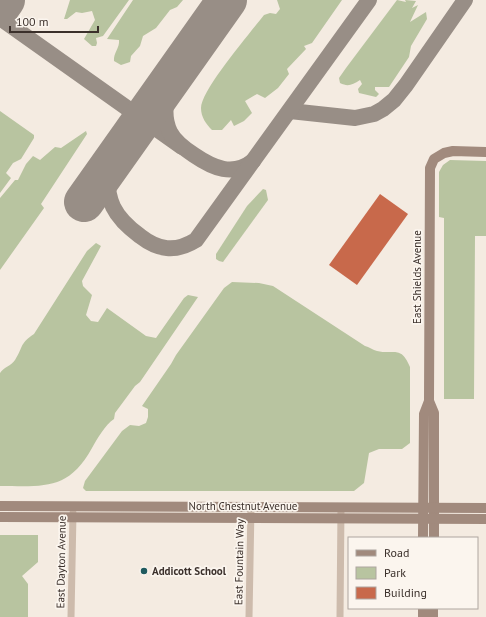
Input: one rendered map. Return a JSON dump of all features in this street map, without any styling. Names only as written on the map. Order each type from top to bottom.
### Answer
[{"type":"main road","name":"East Shields Avenue","points":[[434,537],[434,519],[429,508],[424,414],[429,401],[431,162],[437,156],[453,151],[486,152]]},
{"type":"main road","name":"North Chestnut Avenue","points":[[0,506],[486,508]]},
{"type":"main road","name":"East Shields Avenue","points":[[423,537],[424,519],[429,508]]},
{"type":"main road","name":"North Chestnut Avenue","points":[[0,517],[486,519]]},
{"type":"street","name":"East Dayton Avenue","points":[[71,617],[73,506]]},
{"type":"street","name":"East Fountain Way","points":[[249,617],[251,507]]},
{"type":"street","points":[[340,617],[341,508]]},
{"type":"green space","points":[[70,0],[129,0],[103,36],[96,38],[96,46],[92,46],[84,39],[95,20],[92,11],[82,13],[76,12],[67,19],[64,19]]},
{"type":"green space","points":[[133,0],[183,0],[177,7],[170,10],[156,28],[143,36],[140,46],[131,56],[130,62],[121,65],[114,61],[114,55],[119,40],[107,39]]},
{"type":"green space","points":[[277,0],[342,0],[312,43],[304,46],[306,49],[287,69],[289,74],[278,88],[265,98],[257,94],[245,101],[252,113],[244,121],[234,126],[231,120],[222,130],[212,130],[203,117],[201,108],[209,88],[238,47],[264,15],[270,13],[276,14],[280,9]]},
{"type":"green space","points":[[397,0],[406,2],[405,0],[416,1],[412,8],[418,5],[410,22],[426,12],[427,19],[411,46],[409,57],[389,87],[375,87],[375,90],[379,94],[376,97],[359,93],[358,89],[362,84],[360,80],[350,85],[340,83],[339,78]]},
{"type":"green space","points":[[0,111],[34,135],[34,138],[21,159],[13,163],[6,173],[11,178],[0,193]]},
{"type":"green space","points":[[86,131],[87,134],[41,204],[44,208],[0,270],[0,198],[15,180],[18,180],[26,164],[33,156],[40,160],[55,147],[61,148]]},
{"type":"green space","points":[[450,160],[486,161],[486,236],[475,236],[474,399],[444,399],[444,218],[439,217],[439,172],[443,165]]},
{"type":"green space","points":[[263,189],[266,190],[268,200],[223,262],[219,261],[216,259],[216,254],[247,206]]},
{"type":"green space","points":[[96,243],[101,246],[82,281],[83,286],[92,295],[86,315],[91,321],[98,322],[107,308],[146,336],[156,338],[184,298],[188,295],[198,297],[140,382],[135,386],[115,413],[114,419],[104,428],[83,462],[74,472],[64,479],[54,483],[30,486],[0,486],[0,373],[15,360],[24,343],[34,334],[87,251]]},
{"type":"green space","points":[[232,282],[259,283],[273,286],[365,346],[377,351],[400,353],[407,360],[410,367],[410,443],[402,449],[379,449],[369,453],[364,483],[354,491],[86,491],[83,488],[85,481],[122,431],[130,425],[139,426],[146,423],[148,409],[142,406],[224,288]]},
{"type":"green space","points":[[0,535],[38,535],[38,562],[22,576],[28,584],[28,617],[0,617]]},
{"type":"building","points":[[380,194],[408,214],[357,285],[329,265]]},
{"type":"taxiway","points":[[108,168],[108,189],[113,207],[131,229],[147,241],[160,247],[181,247],[196,240],[369,0]]},
{"type":"taxiway","points":[[290,111],[355,118],[374,114],[383,109],[394,100],[406,85],[465,0]]},
{"type":"taxiway","points":[[0,18],[182,147]]},
{"type":"taxiway","points":[[174,75],[167,96],[165,111],[167,125],[172,136],[177,142],[201,160],[223,169],[238,169],[253,161]]},
{"type":"runway","points":[[0,7],[5,0]]},
{"type":"runway","points":[[84,202],[227,0]]},
{"type":"place","name":"Addicott School","points":[[144,571]]}]
